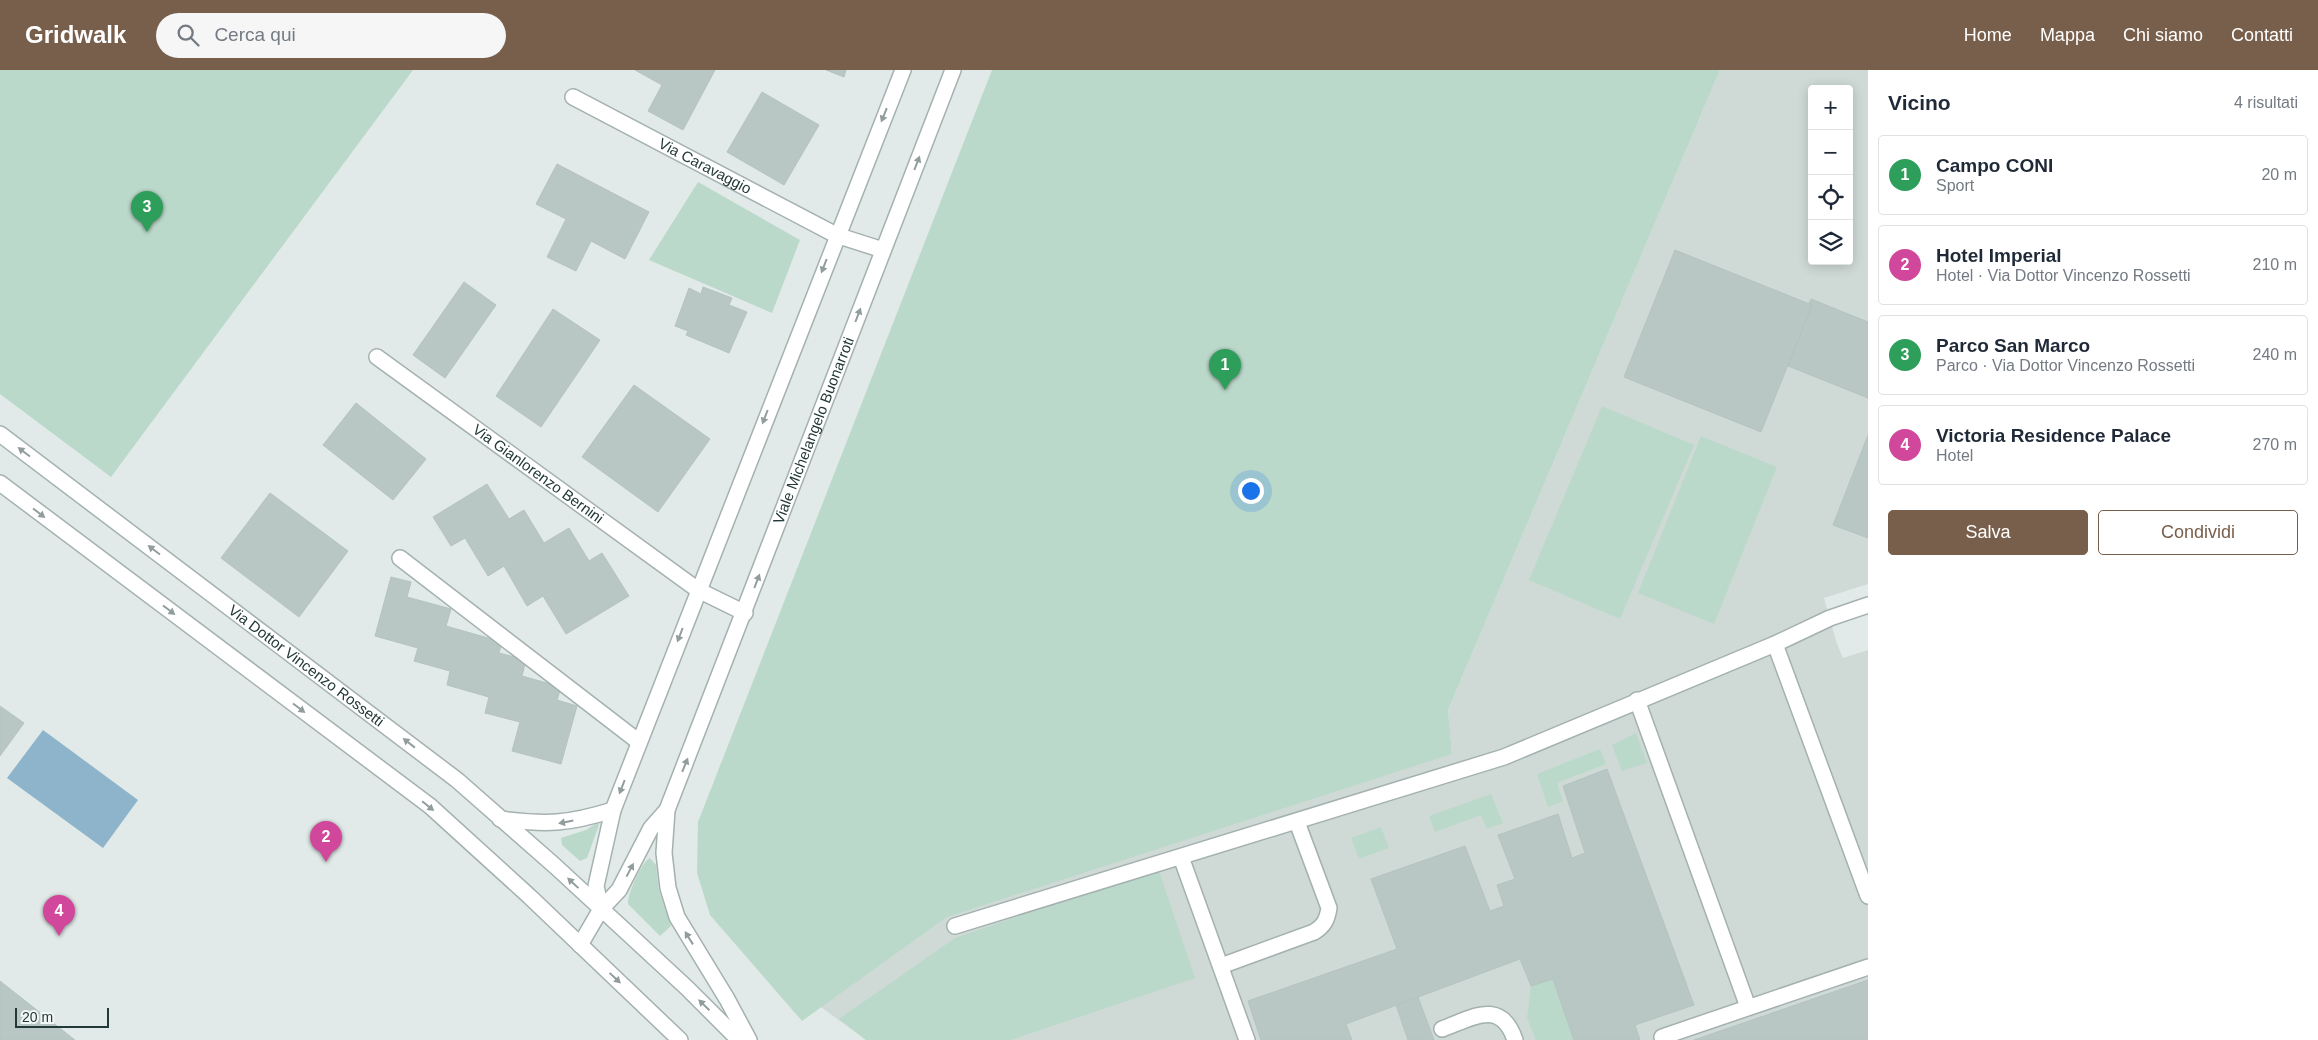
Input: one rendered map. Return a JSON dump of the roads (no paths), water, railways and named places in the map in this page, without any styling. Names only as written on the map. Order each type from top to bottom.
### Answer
[{"type":"street","points":[[580,945],[601,909],[596,886],[613,810],[836,235],[903,70]]},
{"type":"street","name":"Viale Michelangelo Buonarroti","points":[[749,1040],[677,916],[668,888],[664,853],[667,810],[745,613],[953,70]]},
{"type":"street","name":"Via Caravaggio","points":[[573,98],[836,235]]},
{"type":"street","points":[[836,235],[883,250]]},
{"type":"street","name":"Via Gianlorenzo Bernini","points":[[377,357],[698,590]]},
{"type":"street","name":"Via Dottor Vincenzo Rossetti","points":[[0,434],[457,780],[687,988],[739,1040]]},
{"type":"street","points":[[0,483],[430,806],[680,1040]]},
{"type":"street","points":[[400,558],[639,742]]},
{"type":"street","points":[[698,590],[745,613]]},
{"type":"street","points":[[955,926],[1504,757],[1775,644],[1830,618],[1868,605]]},
{"type":"street","points":[[1775,644],[1868,896]]},
{"type":"street","points":[[1637,700],[1748,1006]]},
{"type":"street","points":[[500,819],[546,824],[559,823],[613,810]]},
{"type":"street","name":"Viale Michelangelo Buonarroti","points":[[601,909],[619,890],[651,828],[667,810]]},
{"type":"street","points":[[1220,966],[1314,932],[1322,927],[1328,918],[1328,908],[1297,822]]},
{"type":"street","points":[[1181,857],[1220,966],[1233,1016],[1247,1040]]},
{"type":"street","points":[[1662,1039],[1748,1006],[1868,967]]},
{"type":"street","points":[[1442,1029],[1484,1014],[1494,1014],[1504,1019],[1511,1028],[1515,1040]]},
{"type":"water","points":[[43,730],[138,800],[103,848],[7,778]]},
{"type":"place","name":"Parco San Marco","points":[[147,232]]},
{"type":"place","name":"Campo CONI","points":[[1225,390]]},
{"type":"place","name":"Hotel Imperial","points":[[326,862]]},
{"type":"place","name":"Victoria Residence Palace","points":[[59,936]]}]
